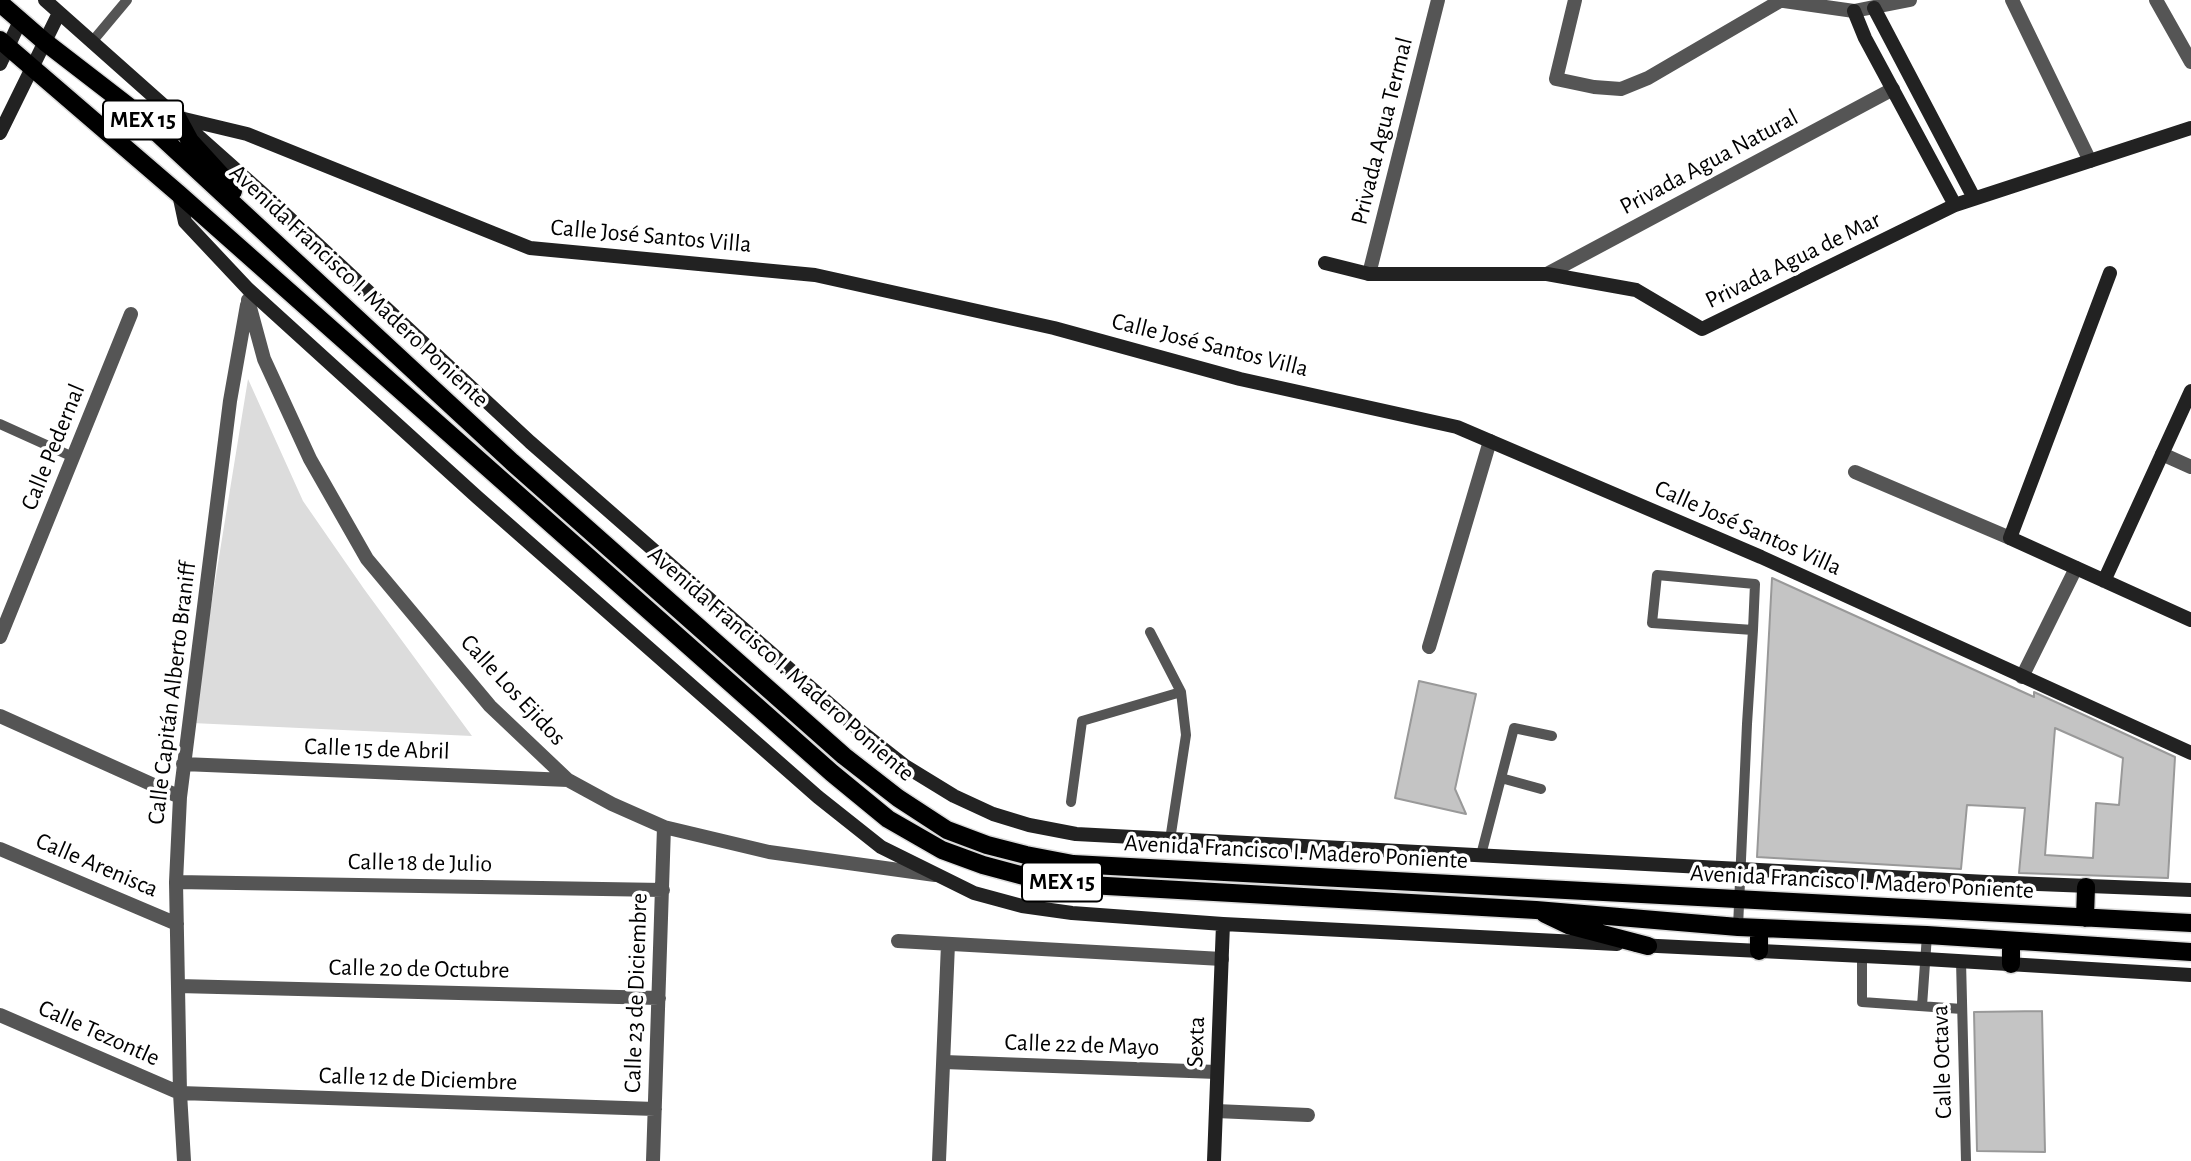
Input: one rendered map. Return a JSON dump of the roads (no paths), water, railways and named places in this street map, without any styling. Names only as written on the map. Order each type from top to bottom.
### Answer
[{"type":"main road","name":"Avenida Francisco I. Madero Poniente","points":[[0,3],[45,43],[128,106],[512,462],[844,756],[898,798],[947,830],[987,845],[1073,864],[2191,923]]},
{"type":"main road","name":"Avenida Francisco I. Madero Poniente","points":[[3,44],[179,194],[832,773],[888,819],[942,850],[1024,876],[1071,884],[1536,910],[1738,927],[1927,935],[2191,952]]},
{"type":"main road","points":[[177,117],[190,141],[232,187],[236,205]]},
{"type":"main road","points":[[2085,918],[2086,887]]},
{"type":"main road","points":[[1536,910],[1568,925],[1648,946]]},
{"type":"main road","points":[[1759,928],[1759,951]]},
{"type":"main road","points":[[2011,941],[2011,964]]},
{"type":"street","points":[[45,0],[270,200],[540,451],[859,729],[905,766],[954,796],[993,814],[1029,825],[1076,834],[2086,887],[2191,890]]},
{"type":"street","name":"Privada Agua Termal","points":[[1369,274],[1438,0]]},
{"type":"street","points":[[1575,0],[1556,79],[1594,88],[1621,89],[1648,78],[1778,0],[1874,8],[1910,0]]},
{"type":"street","points":[[2012,0],[2090,162]]},
{"type":"street","points":[[2156,0],[2191,62]]},
{"type":"street","points":[[1853,5],[1865,37],[1955,205]]},
{"type":"street","points":[[1874,8],[1975,198]]},
{"type":"street","points":[[0,134],[60,13]]},
{"type":"street","points":[[0,64],[3,44],[20,21]]},
{"type":"street","name":"Privada Agua Natural","points":[[1547,274],[1893,89]]},
{"type":"street","name":"Calle José Santos Villa","points":[[177,117],[247,134],[530,248],[815,275],[1054,328],[1240,379],[1457,427],[1761,557],[2191,753]]},
{"type":"street","name":"Privada Agua de Mar","points":[[1325,263],[1369,274],[1547,274],[1636,290],[1702,329],[1955,205],[2191,128]]},
{"type":"street","points":[[179,194],[185,222],[248,295],[818,797],[881,847],[974,893],[1022,906],[1118,918],[2191,975]]},
{"type":"street","points":[[2010,538],[2110,273]]},
{"type":"street","name":"Calle Capitán Alberto Braniff","points":[[184,1161],[176,882],[180,797],[230,401],[248,295]]},
{"type":"street","name":"Calle Los Ejidos","points":[[248,295],[264,359],[310,459],[367,559],[490,706],[568,780],[612,804],[664,827],[769,852],[941,876]]},
{"type":"street","name":"Calle Pedernal","points":[[0,637],[131,314]]},
{"type":"street","points":[[2104,581],[2191,391]]},
{"type":"street","points":[[1429,647],[1490,441]]},
{"type":"street","points":[[2162,454],[2191,467]]},
{"type":"street","points":[[1855,472],[2191,620]]},
{"type":"street","points":[[2022,677],[2076,568]]},
{"type":"street","points":[[0,716],[180,797]]},
{"type":"street","name":"Calle 15 de Abril","points":[[183,764],[568,780]]},
{"type":"street","name":"Calle 23 de Diciembre","points":[[653,1161],[664,827]]},
{"type":"street","name":"Calle Arenisca","points":[[0,849],[177,924]]},
{"type":"street","name":"Calle 18 de Julio","points":[[176,882],[663,890]]},
{"type":"street","name":"Sexta","points":[[1214,1161],[1223,925]]},
{"type":"street","points":[[898,941],[1222,959]]},
{"type":"street","points":[[939,1161],[948,944]]},
{"type":"street","name":"Calle 20 de Octubre","points":[[178,986],[659,998]]},
{"type":"street","name":"Calle Tezontle","points":[[0,1015],[180,1093]]},
{"type":"street","name":"Calle 22 de Mayo","points":[[944,1062],[1217,1072]]},
{"type":"street","name":"Calle 12 de Diciembre","points":[[180,1093],[655,1109]]},
{"type":"street","points":[[1216,1111],[1308,1115]]},
{"type":"lane","points":[[91,43],[127,0]]},
{"type":"lane","points":[[0,424],[73,457]]},
{"type":"lane","points":[[1738,927],[1740,900],[1741,869],[1753,630],[1755,584],[1657,575],[1652,623],[1753,630]]},
{"type":"lane","points":[[1150,632],[1181,692],[1186,735],[1170,839]]},
{"type":"lane","points":[[1071,802],[1082,721],[1181,692]]},
{"type":"lane","points":[[1481,855],[1514,728],[1552,736]]},
{"type":"lane","points":[[1501,778],[1541,789]]},
{"type":"lane","points":[[1922,1006],[1927,935]]},
{"type":"lane","points":[[1862,956],[1862,1002],[1962,1009]]},
{"type":"lane","name":"Calle Octava","points":[[1961,961],[1966,1161]]}]
